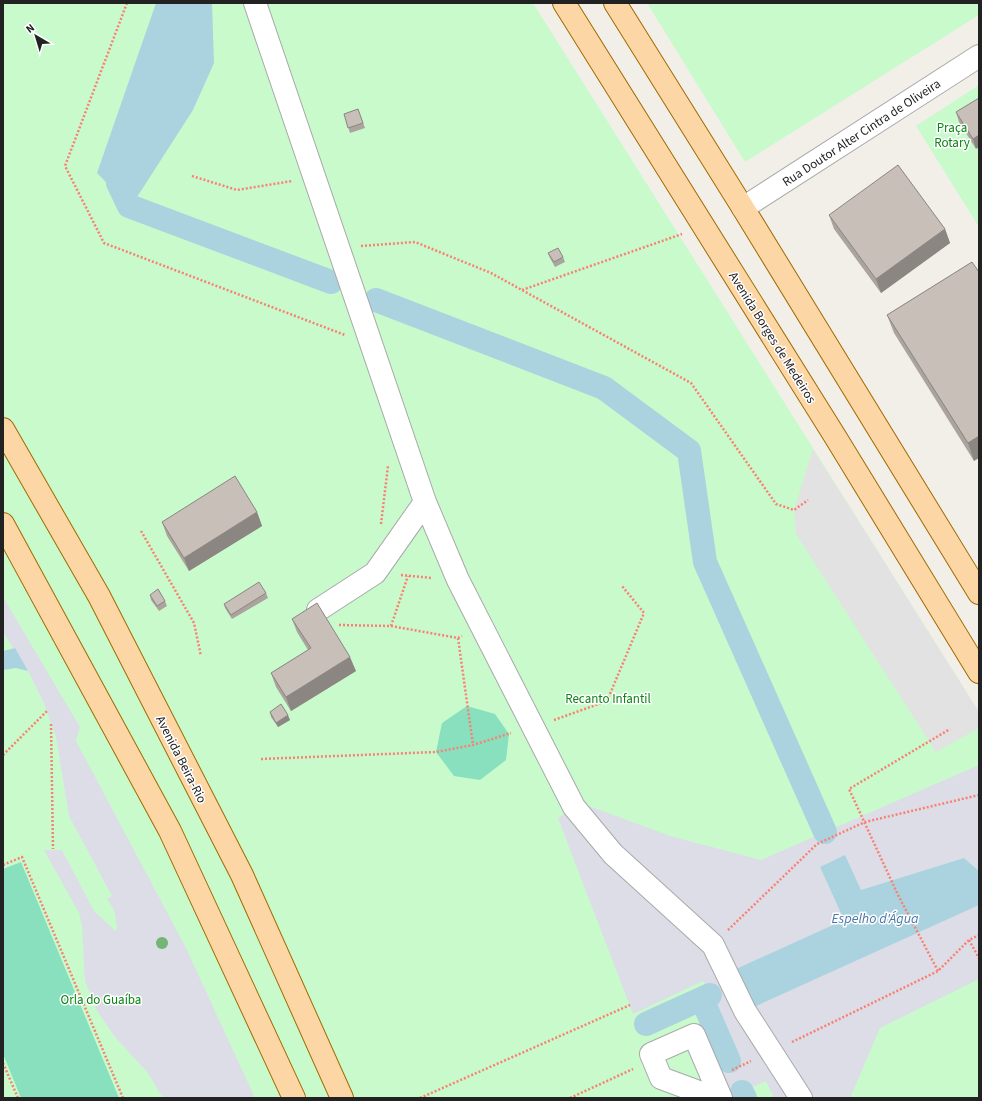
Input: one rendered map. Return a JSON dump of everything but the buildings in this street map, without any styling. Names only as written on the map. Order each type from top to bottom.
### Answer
[{"type":"main road","name":"Avenida Borges de Medeiros","points":[[564,3],[836,438],[979,672]]},
{"type":"main road","points":[[615,3],[743,208],[979,593]]},
{"type":"main road","name":"Avenida Beira-Rio","points":[[3,429],[100,596],[242,875],[342,1098]]},
{"type":"main road","points":[[3,524],[170,831],[294,1098]]},
{"type":"street","points":[[255,3],[425,502],[458,580],[534,726],[574,807],[613,854],[713,945],[746,1011],[801,1098]]},
{"type":"street","name":"Rua Doutor Alter Cintra de Oliveira","points":[[743,208],[979,56]]},
{"type":"street","points":[[318,610],[375,573],[425,502]]},
{"type":"street","points":[[715,1098],[661,1078],[651,1054],[694,1035],[721,1098]]},
{"type":"path","points":[[128,3],[65,166],[104,243],[371,345]]},
{"type":"path","points":[[192,176],[237,190],[315,178]]},
{"type":"path","points":[[522,291],[703,226]]},
{"type":"path","points":[[338,247],[415,242],[491,273],[691,383],[776,504],[794,510],[808,500]]},
{"type":"path","points":[[380,530],[389,461]]},
{"type":"path","points":[[141,531],[194,623],[201,656]]},
{"type":"path","points":[[391,626],[408,576]]},
{"type":"path","points":[[261,759],[436,752],[473,745],[607,701],[644,613],[622,586]]},
{"type":"path","points":[[339,624],[391,626],[458,638],[482,626]]},
{"type":"path","points":[[458,638],[473,745]]},
{"type":"path","points":[[3,755],[47,711]]},
{"type":"path","points":[[52,724],[53,849]]},
{"type":"path","points":[[938,971],[886,868],[849,788],[950,729]]},
{"type":"path","points":[[713,945],[817,844],[865,822],[979,795]]},
{"type":"path","points":[[3,865],[22,857],[123,1098]]},
{"type":"path","points":[[712,1076],[718,1077],[938,971],[969,940],[979,935]]},
{"type":"path","points":[[969,940],[979,958]]},
{"type":"path","points":[[420,1098],[630,1005]]},
{"type":"path","points":[[570,1098],[654,1060]]},
{"type":"path","points":[[3,1063],[18,1098]]},
{"type":"green space","points":[[3,3],[533,3],[979,712],[979,1098],[3,1098]]},
{"type":"green space","points":[[647,3],[979,3],[979,15],[745,162]]},
{"type":"green space","name":"Praça Rotary","points":[[979,85],[979,227],[916,126]]},
{"type":"green space","points":[[467,706],[495,714],[509,734],[506,760],[480,780],[454,776],[436,752],[442,723]]},
{"type":"green space","points":[[21,862],[119,1098],[21,1098],[3,1054],[3,869]]},
{"type":"shaded area","points":[[813,449],[979,712],[979,728],[936,752],[796,534],[794,510]]},
{"type":"shaded area","points":[[3,597],[80,727],[76,741],[186,948],[255,1098],[163,1098],[147,1072],[115,1037],[97,1011],[85,981],[82,926],[79,913],[44,850],[62,850],[94,911],[116,931],[117,927],[114,910],[107,899],[112,896],[69,816],[56,737],[43,701],[28,671],[3,632]]},
{"type":"shaded area","points":[[979,765],[979,871],[964,858],[861,891],[845,856],[820,867],[844,920],[915,932],[979,905],[979,979],[880,1028],[850,1098],[774,1098],[766,1081],[728,1098],[709,1068],[737,1055],[703,981],[633,1014],[558,818],[581,803],[670,836],[761,860]]},
{"type":"water","points":[[156,3],[212,3],[214,63],[193,110],[139,194],[129,206],[97,173]]},
{"type":"water","points":[[15,648],[28,671],[16,668],[3,670],[3,651]]},
{"type":"water","name":"Espelho d'Água","points":[[845,855],[861,890],[964,858],[979,871],[979,905],[754,1007],[736,969],[844,920],[820,867]]},
{"type":"waterway","points":[[121,177],[118,183],[129,206],[331,282]]},
{"type":"waterway","points":[[376,300],[604,388],[689,451],[705,562],[825,832]]},
{"type":"waterway","points":[[646,1024],[710,995]]},
{"type":"waterway","points":[[702,999],[729,1061]]},
{"type":"waterway","points":[[742,1092],[745,1098]]},
{"type":"park label","name":"Recanto Infantil","points":[[608,698]]},
{"type":"park label","name":"Orla do Guaíba","points":[[101,999]]}]
